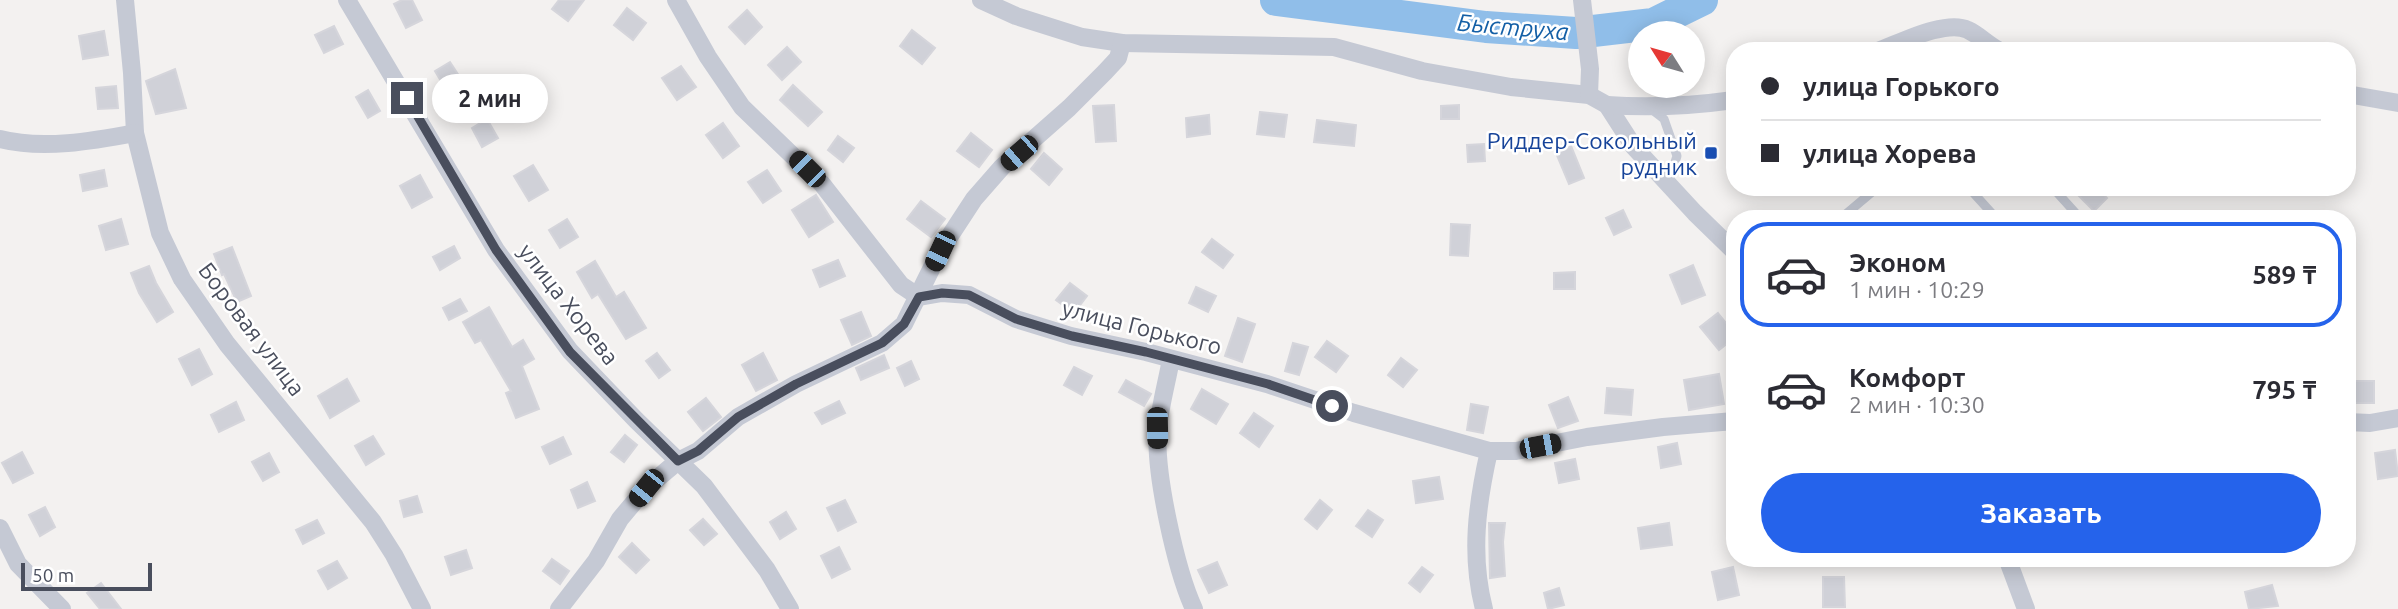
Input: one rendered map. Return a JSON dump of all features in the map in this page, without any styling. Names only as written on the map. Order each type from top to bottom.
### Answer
[{"type":"street","name":"Боровая улица","points":[[125,0],[135,133],[160,233],[182,279],[227,344],[373,522],[394,555],[422,609]]},
{"type":"street","name":"улица Хорева","points":[[347,0],[496,250],[570,352],[704,486],[767,570],[790,609]]},
{"type":"street","points":[[677,0],[708,57],[742,107],[822,184],[901,285],[919,297]]},
{"type":"street","points":[[981,0],[1016,16],[1082,37],[1122,43],[1334,47],[1422,71],[1511,87],[1590,95],[1607,104],[1649,107],[1726,101]]},
{"type":"street","points":[[1582,0],[1590,69],[1590,95]]},
{"type":"street","points":[[1903,42],[1944,27],[1967,29],[1983,42]]},
{"type":"street","points":[[559,609],[596,561],[620,519],[646,488],[678,461],[698,451],[738,417],[796,384],[882,343],[904,324],[940,251],[974,199],[1002,167],[1069,108],[1112,65],[1118,58],[1122,43]]},
{"type":"street","points":[[2356,96],[2398,103]]},
{"type":"street","points":[[1607,104],[1634,147],[1726,243]]},
{"type":"street","points":[[0,139],[52,143],[99,140],[135,133]]},
{"type":"street","name":"улица Горького","points":[[919,297],[942,293],[969,295],[1016,319],[1072,336],[1268,384],[1380,421],[1489,451],[1516,451],[1663,426],[1726,422]]},
{"type":"street","points":[[1171,359],[1157,428],[1158,460],[1177,557],[1194,609]]},
{"type":"street","points":[[2356,422],[2398,418]]},
{"type":"street","points":[[1484,609],[1477,581],[1475,539],[1480,489],[1489,451]]},
{"type":"street","points":[[0,528],[18,564],[62,609]]},
{"type":"street","points":[[0,571],[18,564]]},
{"type":"street","points":[[2010,567],[2026,609]]},
{"type":"lane","points":[[1649,107],[1664,119],[1677,156],[1668,184]]},
{"type":"lane","points":[[1851,210],[1867,196]]},
{"type":"lane","points":[[1976,196],[1989,210]]},
{"type":"lane","points":[[2060,196],[2073,210]]},
{"type":"building","points":[[402,0],[412,0],[422,20],[406,28],[394,4]]},
{"type":"building","points":[[559,0],[584,0],[568,21],[552,9]]},
{"type":"building","points":[[627,8],[646,23],[633,40],[614,25]]},
{"type":"building","points":[[747,10],[762,27],[745,44],[729,27]]},
{"type":"building","points":[[334,26],[343,44],[324,53],[315,35]]},
{"type":"building","points":[[912,30],[935,48],[922,64],[900,46]]},
{"type":"building","points":[[104,31],[108,55],[83,59],[79,36]]},
{"type":"building","points":[[787,47],[801,62],[782,80],[768,65]]},
{"type":"building","points":[[450,62],[461,79],[445,88],[435,71]]},
{"type":"building","points":[[681,66],[696,87],[677,100],[662,78]]},
{"type":"building","points":[[175,69],[186,108],[156,114],[146,81]]},
{"type":"building","points":[[793,85],[822,112],[808,126],[780,100]]},
{"type":"building","points":[[116,86],[118,108],[98,109],[96,88]]},
{"type":"building","points":[[368,90],[380,111],[368,118],[356,97]]},
{"type":"building","points":[[1114,105],[1116,141],[1096,142],[1093,106]]},
{"type":"building","points":[[1459,105],[1459,119],[1441,119],[1441,106]]},
{"type":"building","points":[[1260,112],[1287,115],[1284,137],[1257,134]]},
{"type":"building","points":[[1209,115],[1210,134],[1187,137],[1186,118]]},
{"type":"building","points":[[487,119],[498,138],[482,147],[472,128]]},
{"type":"building","points":[[1317,120],[1356,125],[1354,146],[1314,142]]},
{"type":"building","points":[[723,123],[739,146],[723,158],[706,135]]},
{"type":"building","points":[[971,133],[992,150],[979,167],[957,151]]},
{"type":"building","points":[[838,136],[854,148],[843,162],[828,150]]},
{"type":"building","points":[[1484,144],[1485,161],[1468,162],[1467,145]]},
{"type":"building","points":[[1571,146],[1584,178],[1569,184],[1556,153]]},
{"type":"building","points":[[1044,153],[1062,169],[1049,185],[1031,169]]},
{"type":"building","points":[[533,165],[548,190],[529,201],[514,176]]},
{"type":"building","points":[[104,170],[107,186],[83,191],[80,175]]},
{"type":"building","points":[[767,170],[781,191],[763,203],[748,182]]},
{"type":"building","points":[[420,175],[432,197],[412,208],[400,186]]},
{"type":"building","points":[[816,195],[833,222],[809,237],[792,210]]},
{"type":"building","points":[[2079,196],[2107,198],[2093,210]]},
{"type":"building","points":[[921,201],[945,219],[931,237],[907,219]]},
{"type":"building","points":[[1623,210],[1631,227],[1614,235],[1606,218]]},
{"type":"building","points":[[121,219],[128,244],[106,250],[99,226]]},
{"type":"building","points":[[567,219],[578,237],[560,248],[549,230]]},
{"type":"building","points":[[1451,224],[1470,225],[1468,256],[1450,255]]},
{"type":"building","points":[[1212,239],[1233,255],[1223,268],[1202,252]]},
{"type":"building","points":[[454,246],[460,258],[440,270],[433,257]]},
{"type":"building","points":[[232,247],[251,296],[237,302],[214,254]]},
{"type":"building","points":[[838,260],[845,276],[820,287],[813,270]]},
{"type":"building","points":[[595,261],[616,297],[624,292],[646,328],[626,339],[598,294],[592,298],[577,272]]},
{"type":"building","points":[[1693,265],[1705,295],[1682,304],[1670,275]]},
{"type":"building","points":[[149,266],[173,312],[157,322],[139,293],[131,273]]},
{"type":"building","points":[[1575,272],[1575,289],[1554,289],[1554,273]]},
{"type":"building","points":[[1070,283],[1087,296],[1074,313],[1056,300]]},
{"type":"building","points":[[1196,287],[1216,296],[1208,312],[1189,303]]},
{"type":"building","points":[[460,299],[467,311],[449,320],[443,308]]},
{"type":"building","points":[[489,307],[512,347],[523,340],[534,359],[522,366],[539,409],[516,418],[506,393],[511,391],[481,340],[475,343],[463,322]]},
{"type":"building","points":[[861,312],[871,336],[852,345],[841,320]]},
{"type":"building","points":[[1718,313],[1726,323],[1726,344],[1719,350],[1700,327]]},
{"type":"building","points":[[1238,318],[1255,324],[1242,362],[1225,356]]},
{"type":"building","points":[[1327,341],[1348,356],[1336,372],[1315,357]]},
{"type":"building","points":[[1293,343],[1308,347],[1299,375],[1285,371]]},
{"type":"building","points":[[199,349],[212,374],[192,385],[179,359]]},
{"type":"building","points":[[657,353],[670,370],[659,378],[646,361]]},
{"type":"building","points":[[763,353],[777,380],[756,391],[742,365]]},
{"type":"building","points":[[884,355],[889,368],[861,380],[856,368]]},
{"type":"building","points":[[1401,358],[1417,370],[1403,387],[1388,375]]},
{"type":"building","points":[[911,361],[919,379],[905,386],[897,368]]},
{"type":"building","points":[[1074,367],[1092,376],[1082,395],[1064,385]]},
{"type":"building","points":[[1719,374],[1724,404],[1689,410],[1684,380]]},
{"type":"building","points":[[347,379],[359,401],[330,418],[318,396]]},
{"type":"building","points":[[1126,380],[1151,394],[1144,406],[1119,392]]},
{"type":"building","points":[[2356,381],[2374,381],[2374,403],[2356,403]]},
{"type":"building","points":[[1607,388],[1633,390],[1631,415],[1605,413]]},
{"type":"building","points":[[1202,389],[1228,404],[1216,424],[1191,409]]},
{"type":"building","points":[[1568,397],[1578,421],[1558,428],[1549,405]]},
{"type":"building","points":[[706,398],[721,417],[703,431],[688,412]]},
{"type":"building","points":[[839,401],[845,413],[822,424],[815,413]]},
{"type":"building","points":[[236,402],[244,420],[219,432],[211,415]]},
{"type":"building","points":[[1471,404],[1488,407],[1483,433],[1467,430]]},
{"type":"building","points":[[1254,413],[1273,426],[1259,447],[1240,433]]},
{"type":"building","points":[[625,435],[637,445],[624,462],[611,452]]},
{"type":"building","points":[[373,436],[384,454],[366,465],[355,446]]},
{"type":"building","points":[[563,437],[571,454],[550,464],[542,447]]},
{"type":"building","points":[[1677,443],[1681,464],[1661,468],[1658,447]]},
{"type":"building","points":[[2395,450],[2398,476],[2378,479],[2375,453]]},
{"type":"building","points":[[22,452],[33,473],[13,483],[2,463]]},
{"type":"building","points":[[269,453],[279,472],[263,481],[252,462]]},
{"type":"building","points":[[1575,459],[1579,479],[1559,483],[1555,463]]},
{"type":"building","points":[[1439,477],[1443,499],[1416,503],[1413,481]]},
{"type":"building","points":[[587,482],[595,501],[578,508],[571,490]]},
{"type":"building","points":[[417,496],[422,512],[404,517],[400,501]]},
{"type":"building","points":[[845,500],[856,522],[838,531],[827,508]]},
{"type":"building","points":[[1320,500],[1332,510],[1317,529],[1305,519]]},
{"type":"building","points":[[45,507],[55,527],[40,536],[29,515]]},
{"type":"building","points":[[1368,510],[1383,520],[1372,537],[1356,526]]},
{"type":"building","points":[[786,512],[796,529],[780,539],[770,522]]},
{"type":"building","points":[[703,519],[717,534],[704,545],[690,530]]},
{"type":"building","points":[[317,520],[324,533],[303,544],[296,530]]},
{"type":"building","points":[[1489,523],[1505,523],[1505,576],[1490,578]]},
{"type":"building","points":[[1669,523],[1672,545],[1641,549],[1638,528]]},
{"type":"building","points":[[632,543],[649,560],[636,573],[619,557]]},
{"type":"building","points":[[839,547],[850,569],[832,578],[821,556]]},
{"type":"building","points":[[466,550],[472,568],[451,575],[445,557]]},
{"type":"building","points":[[552,559],[569,571],[560,584],[543,571]]},
{"type":"building","points":[[337,561],[347,578],[328,589],[318,571]]},
{"type":"building","points":[[1217,562],[1227,585],[1209,593],[1198,570]]},
{"type":"building","points":[[1422,567],[1433,575],[1420,592],[1409,583]]},
{"type":"building","points":[[1733,567],[1739,595],[1718,600],[1712,572]]},
{"type":"building","points":[[1823,577],[1844,577],[1845,607],[1823,607]]},
{"type":"building","points":[[101,583],[121,609],[100,609],[87,593]]},
{"type":"building","points":[[2272,585],[2278,606],[2249,609],[2245,592]]},
{"type":"building","points":[[1559,588],[1564,605],[1548,609],[1544,593]]},
{"type":"waterway","name":"Быструха","points":[[1276,0],[1486,27],[1576,33],[1653,24],[1702,0]]},
{"type":"place","name":"Риддер-Сокольный рудник","points":[[1711,153]]},
{"type":"route","points":[[407,98],[496,250],[570,352],[678,461],[698,451],[738,417],[796,384],[882,343],[904,324],[919,297],[942,293],[969,295],[1016,319],[1072,336],[1268,384],[1332,406]]}]
